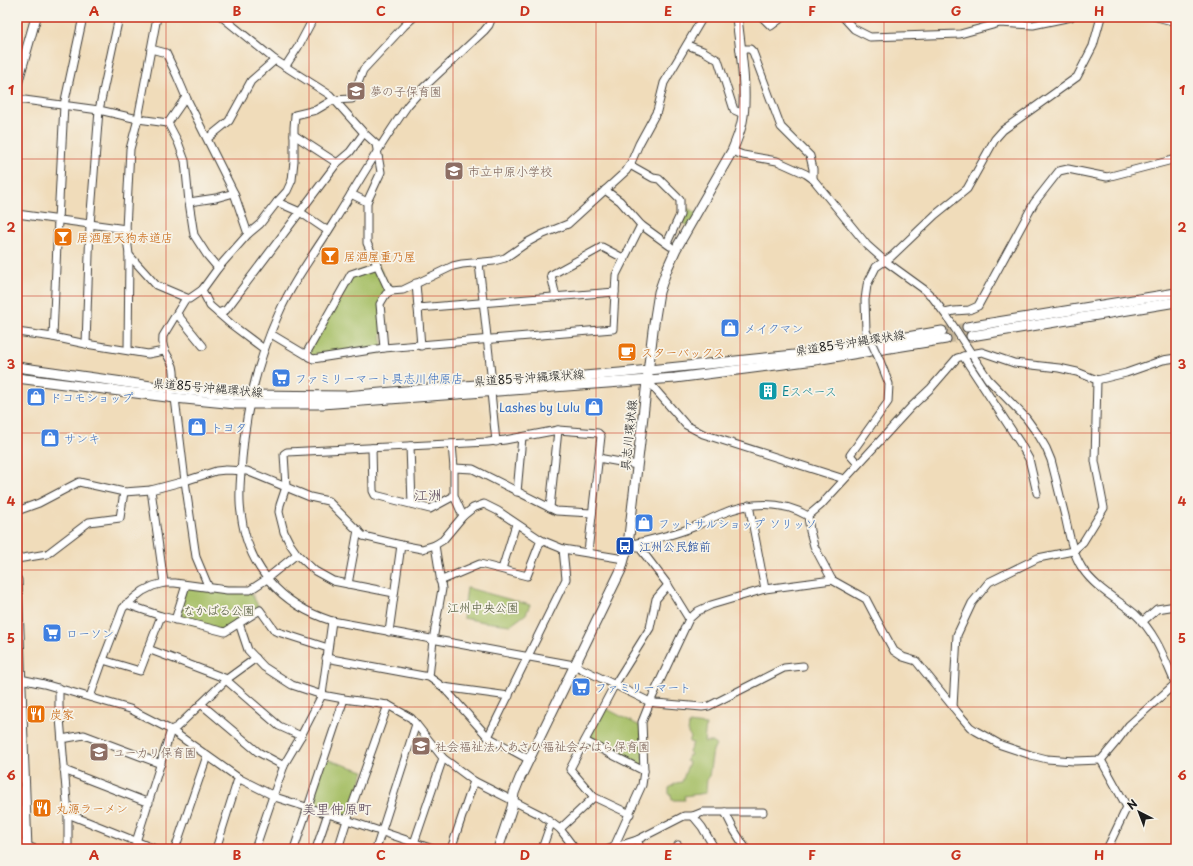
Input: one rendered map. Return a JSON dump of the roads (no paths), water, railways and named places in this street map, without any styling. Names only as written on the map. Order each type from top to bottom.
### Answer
[{"type":"main road","points":[[17,84],[36,17]]},
{"type":"main road","name":"具志川環状線","points":[[498,849],[520,778],[528,759],[621,570],[628,545],[652,330],[660,292],[667,269],[676,249],[732,151],[738,137],[743,114],[744,90],[736,17]]},
{"type":"main road","points":[[1176,293],[969,332],[1176,302]]},
{"type":"main road","name":"県道85号沖縄環状線","points":[[17,368],[175,393],[250,404],[322,404],[492,388],[814,353],[944,335],[815,360],[675,378],[647,380],[492,388],[345,396],[175,393],[17,378]]},
{"type":"main road","points":[[17,580],[19,679],[29,848]]},
{"type":"street","points":[[53,337],[64,105],[83,17]]},
{"type":"street","points":[[86,344],[90,225],[99,110],[119,17]]},
{"type":"street","points":[[128,350],[128,255],[126,229],[130,149],[138,119],[157,17]]},
{"type":"street","points":[[222,17],[275,60],[330,95],[333,100],[376,144],[381,172],[367,202],[367,243],[391,291]]},
{"type":"street","points":[[285,67],[298,47],[314,17]]},
{"type":"street","points":[[128,255],[156,284],[189,299],[202,290],[218,268],[248,234],[260,224],[287,191],[292,180],[294,161],[295,115],[316,110],[333,100],[352,100],[363,70],[414,17]]},
{"type":"street","points":[[492,17],[484,31],[415,96],[399,117],[300,273],[288,295],[264,348],[250,404],[244,438],[241,471],[241,518],[245,536],[254,558],[267,579],[294,604],[312,614],[332,622],[574,665],[650,702],[702,707],[709,706],[784,668],[803,666]]},
{"type":"street","points":[[384,348],[380,304],[386,294],[391,291],[403,290],[453,266],[494,262],[505,258],[528,242],[568,224],[626,171],[657,111],[664,83],[703,17]]},
{"type":"street","points":[[762,17],[771,26],[783,17]]},
{"type":"street","points":[[843,17],[854,29],[870,37],[960,34],[1000,23],[1033,25],[1071,17]]},
{"type":"street","points":[[858,464],[850,455],[888,402],[889,384],[880,360],[866,331],[865,300],[867,285],[876,268],[892,256],[935,215],[967,189],[995,139],[1003,130],[1077,77],[1093,46],[1101,17]]},
{"type":"street","points":[[1157,17],[1176,22]]},
{"type":"street","points":[[687,45],[703,51],[718,60],[734,110],[743,114]]},
{"type":"street","points":[[151,49],[166,53],[186,97],[208,138],[234,193],[248,234]]},
{"type":"street","points":[[740,49],[750,49],[754,52],[781,127],[810,156],[813,169],[813,179]]},
{"type":"street","points":[[208,138],[229,121],[251,81],[275,60]]},
{"type":"street","points":[[168,124],[186,97]]},
{"type":"street","points":[[17,99],[99,110],[168,124]]},
{"type":"street","points":[[168,124],[178,142],[184,161],[194,234],[207,255],[218,268]]},
{"type":"street","points":[[218,313],[226,310],[337,163],[350,152],[364,133]]},
{"type":"street","points":[[294,135],[337,163]]},
{"type":"street","points":[[732,151],[743,155],[776,160],[806,174],[813,179],[867,245],[885,261],[925,290],[945,314],[988,379],[1026,418],[1046,448],[1051,460],[1073,551],[1083,569],[1093,582],[1135,614],[1152,634],[1176,684],[1129,725],[1100,760],[1074,761],[1047,759],[1001,745],[970,726],[916,661],[903,657],[894,650],[866,599],[832,580],[814,546],[808,516]]},
{"type":"street","points":[[945,314],[954,311],[969,310],[978,306],[1034,203],[1059,171],[1068,169],[1107,177],[1176,159]]},
{"type":"street","points":[[630,165],[653,178],[659,179],[680,200],[680,215],[667,243]]},
{"type":"street","points":[[605,190],[620,201],[641,225],[676,249]]},
{"type":"street","points":[[189,202],[216,198],[234,193]]},
{"type":"street","points":[[351,194],[367,202]]},
{"type":"street","points":[[277,202],[300,212],[328,231]]},
{"type":"street","points":[[17,214],[126,229]]},
{"type":"street","points":[[271,334],[313,359],[384,348],[613,329],[616,275],[641,225]]},
{"type":"street","points":[[556,297],[550,275],[602,247],[625,259]]},
{"type":"street","points":[[479,263],[496,442]]},
{"type":"street","points":[[309,357],[307,352],[352,274],[378,265]]},
{"type":"street","points":[[416,283],[421,346]]},
{"type":"street","points":[[202,290],[210,306],[264,348]]},
{"type":"street","points":[[418,308],[615,292]]},
{"type":"street","points":[[186,298],[163,336],[162,342],[164,351],[173,367],[185,481],[196,557],[209,588]]},
{"type":"street","points":[[177,314],[202,346]]},
{"type":"street","points":[[17,332],[148,354],[164,351]]},
{"type":"street","points":[[808,516],[821,505],[911,407],[931,388],[957,358],[982,352],[1014,363],[1059,368],[1077,372],[1096,380],[1126,373],[1163,360],[1176,358]]},
{"type":"street","points":[[963,356],[1029,459],[1037,493]]},
{"type":"street","points":[[647,380],[686,424],[703,434],[844,479]]},
{"type":"street","points":[[953,707],[957,635],[972,603],[989,582],[1038,558],[1073,551],[1083,542],[1104,508],[1095,461],[1096,380]]},
{"type":"street","points":[[550,508],[558,430]]},
{"type":"street","points":[[394,593],[333,581],[315,571],[298,554],[287,538],[279,512],[286,487],[284,454],[286,452],[496,442],[558,430],[598,433],[601,436],[588,552]]},
{"type":"street","points":[[517,492],[522,437]]},
{"type":"street","points":[[452,444],[454,496],[463,516]]},
{"type":"street","points":[[410,446],[412,504]]},
{"type":"street","points":[[372,448],[373,491],[375,495],[430,509],[454,496]]},
{"type":"street","points":[[598,458],[637,465]]},
{"type":"street","points":[[454,468],[473,469],[556,510],[592,513]]},
{"type":"street","points":[[17,511],[39,503],[79,482],[124,492],[151,490],[216,471],[247,471],[310,496],[328,501],[363,536],[400,545],[422,549],[435,545],[443,540],[463,516],[473,508],[484,504],[498,511],[541,540],[563,548],[624,559]]},
{"type":"street","points":[[151,490],[164,583]]},
{"type":"street","points":[[17,559],[46,554],[89,522],[120,518],[124,492]]},
{"type":"street","points":[[628,545],[656,539],[749,505],[770,504],[790,508],[808,516]]},
{"type":"street","points":[[749,505],[765,589]]},
{"type":"street","points":[[502,569],[516,524]]},
{"type":"street","points":[[348,584],[358,530]]},
{"type":"street","points":[[440,581],[480,564],[527,576],[541,540]]},
{"type":"street","points":[[389,632],[400,545]]},
{"type":"street","points":[[429,677],[433,640],[442,589],[435,545]]},
{"type":"street","points":[[628,545],[639,547],[668,585],[689,619]]},
{"type":"street","points":[[488,737],[566,580],[563,548]]},
{"type":"street","points":[[90,697],[102,660],[123,608],[143,591],[153,586],[175,582],[186,585],[227,590],[250,590],[267,579],[298,554]]},
{"type":"street","points":[[612,848],[630,814],[642,785],[644,771],[642,722],[689,619],[698,611],[711,605],[765,589],[832,580]]},
{"type":"street","points":[[175,620],[186,585]]},
{"type":"street","points":[[630,814],[594,797],[570,769],[615,684],[650,628],[656,599],[668,585]]},
{"type":"street","points":[[126,604],[160,616],[225,632],[260,610],[275,631],[328,648]]},
{"type":"street","points":[[1142,622],[1157,609],[1176,606]]},
{"type":"street","points":[[102,660],[140,671],[160,616]]},
{"type":"street","points":[[255,849],[272,796],[284,766],[322,695],[332,622]]},
{"type":"street","points":[[239,623],[248,650],[264,667],[292,685],[322,695],[388,704],[411,718],[443,758],[474,781],[541,815],[560,829],[575,849]]},
{"type":"street","points":[[148,648],[227,680],[279,726],[301,736]]},
{"type":"street","points":[[136,842],[171,730],[177,727],[227,680],[256,658]]},
{"type":"street","points":[[326,658],[429,677],[443,686],[488,737],[528,759]]},
{"type":"street","points":[[19,679],[59,688],[130,709],[171,730],[240,779],[272,796],[381,831],[413,846],[433,849]]},
{"type":"street","points":[[443,686],[509,696]]},
{"type":"street","points":[[59,688],[59,706],[68,814],[68,849]]},
{"type":"street","points":[[294,849],[344,699]]},
{"type":"street","points":[[201,704],[258,752],[284,766]]},
{"type":"street","points":[[338,849],[388,704]]},
{"type":"street","points":[[376,849],[416,724]]},
{"type":"street","points":[[62,739],[84,735],[161,764]]},
{"type":"street","points":[[585,741],[644,771]]},
{"type":"street","points":[[175,849],[207,756]]},
{"type":"street","points":[[413,846],[443,758]]},
{"type":"street","points":[[1100,760],[1128,807],[1107,849]]},
{"type":"street","points":[[64,770],[149,803]]},
{"type":"street","points":[[216,849],[237,782],[240,779]]},
{"type":"street","points":[[451,849],[474,781]]},
{"type":"street","points":[[560,829],[594,797]]},
{"type":"street","points":[[612,848],[637,840],[684,816],[693,816],[703,812],[763,812]]},
{"type":"street","points":[[725,812],[746,849]]},
{"type":"street","points":[[316,849],[328,813]]},
{"type":"street","points":[[68,814],[155,849]]},
{"type":"street","points":[[693,816],[702,827],[715,849]]},
{"type":"street","points":[[542,849],[551,823]]},
{"type":"street","points":[[637,840],[641,849]]},
{"type":"street","points":[[17,842],[29,848]]},
{"type":"tunnel","points":[[942,331],[967,327]]},
{"type":"tunnel","points":[[946,339],[971,336]]},
{"type":"place","name":"夢の子保育園","points":[[356,91]]},
{"type":"place","name":"市立中原小学校","points":[[454,171]]},
{"type":"place","name":"居酒屋天狗赤道店","points":[[63,237]]},
{"type":"place","name":"居酒屋重乃屋","points":[[330,256]]},
{"type":"place","name":"メイクマン","points":[[730,328]]},
{"type":"place","name":"スターバックス","points":[[627,352]]},
{"type":"place","name":"ファミリーマート具志川仲原店","points":[[281,378]]},
{"type":"place","name":"Eスペース","points":[[768,391]]},
{"type":"place","name":"ドコモショップ","points":[[36,397]]},
{"type":"place","name":"Lashes by Lulu","points":[[594,407]]},
{"type":"place","name":"トヨタ","points":[[197,427]]},
{"type":"place","name":"サンキ","points":[[50,438]]},
{"type":"place","name":"フットサルショップ ソリッソ","points":[[644,523]]},
{"type":"place","name":"江州公民館前","points":[[625,546]]},
{"type":"place","name":"ローソン","points":[[52,633]]},
{"type":"place","name":"ファミリーマート","points":[[581,687]]},
{"type":"place","name":"炭家","points":[[36,714]]},
{"type":"place","name":"社会福祉法人あさひ福祉会みはら保育園","points":[[421,746]]},
{"type":"place","name":"ユーカリ保育園","points":[[99,752]]},
{"type":"place","name":"丸源ラーメン","points":[[42,808]]},
{"type":"district","name":"江洲","points":[[428,494]]},
{"type":"district","name":"美里仲原町","points":[[337,808]]},
{"type":"park label","name":"江州中央公園","points":[[483,607]]},
{"type":"park label","name":"なかばる公園","points":[[219,610]]}]
